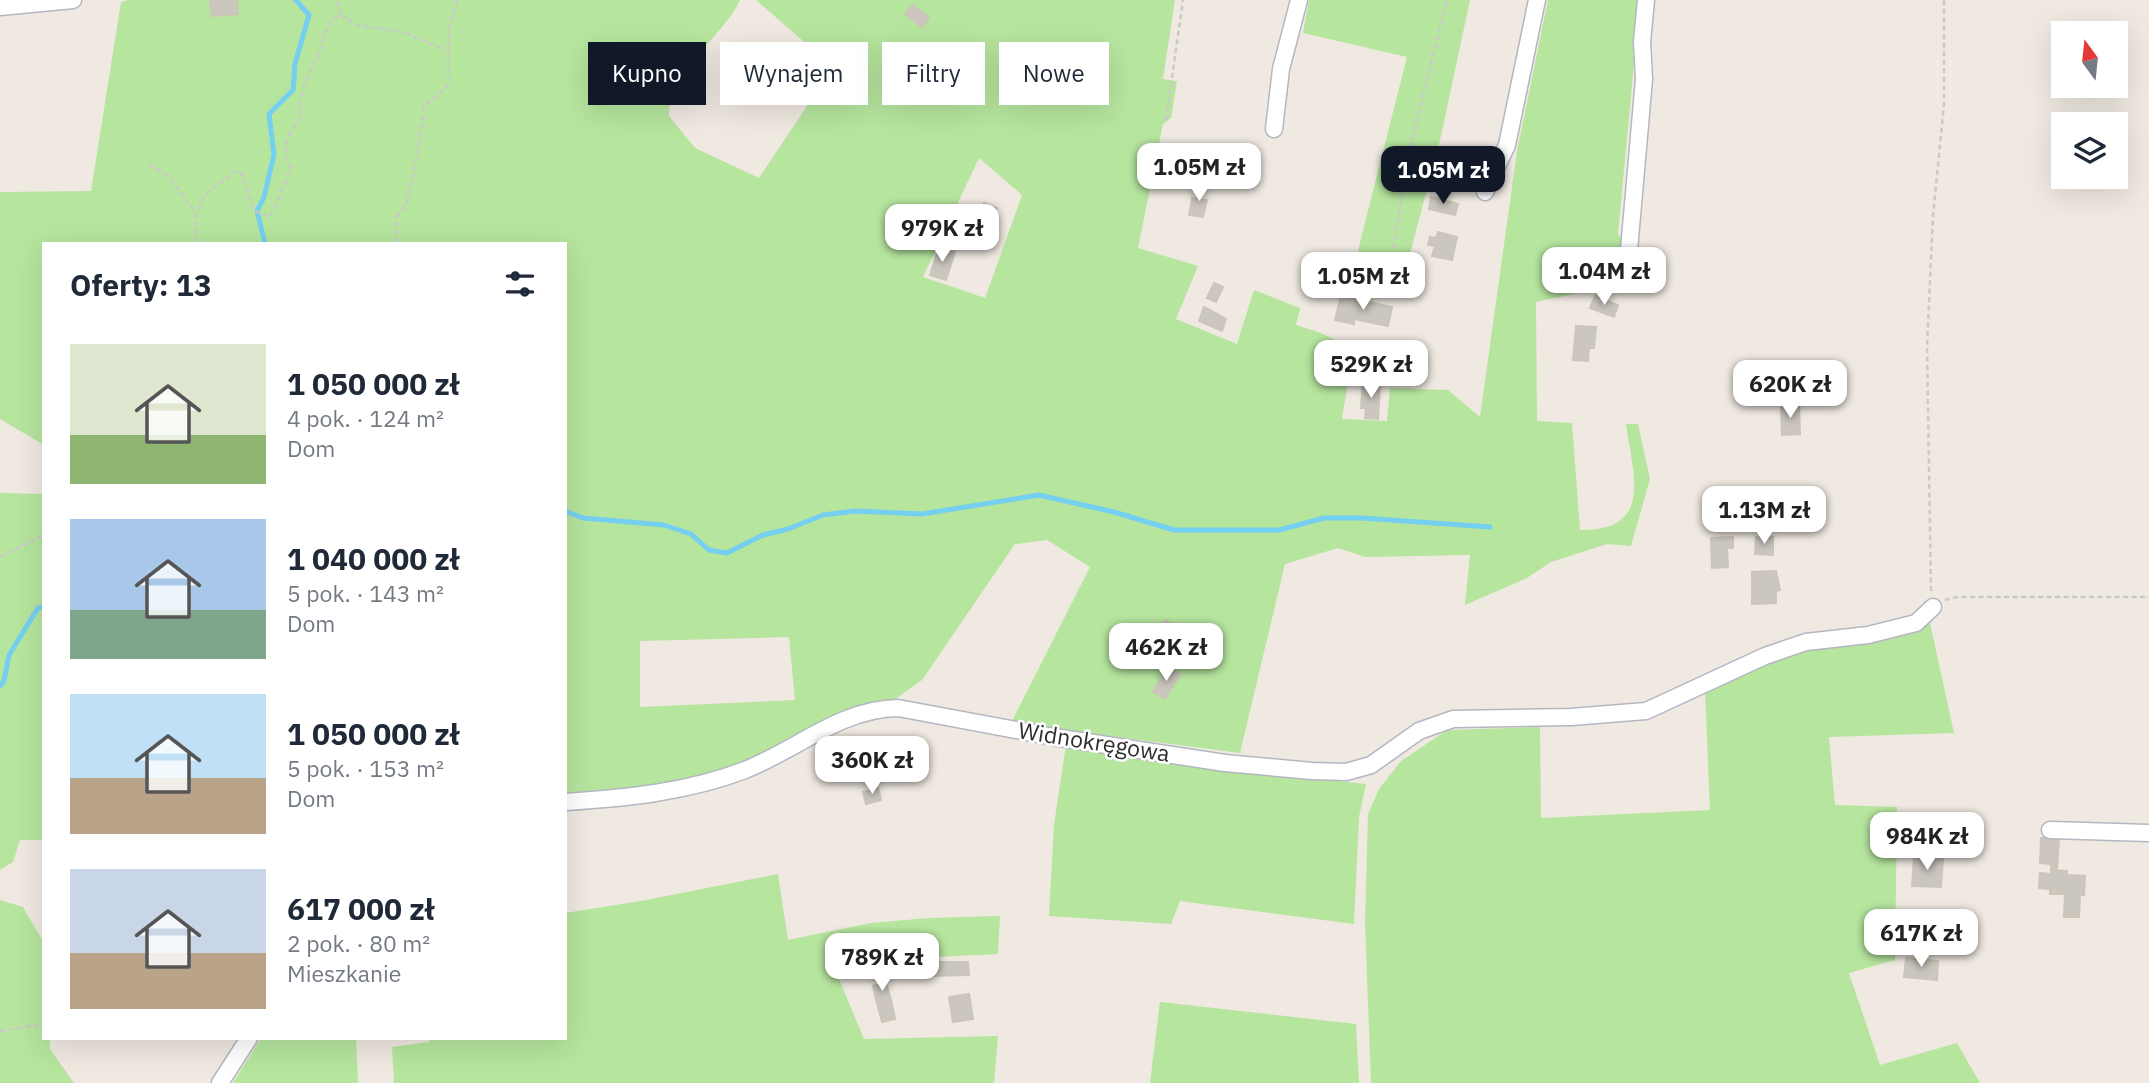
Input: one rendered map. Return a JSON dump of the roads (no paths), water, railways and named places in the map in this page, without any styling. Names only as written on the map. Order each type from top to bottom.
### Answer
[{"type":"street","points":[[0,7],[74,0]]},
{"type":"street","points":[[1274,129],[1281,69],[1299,0]]},
{"type":"street","points":[[1485,192],[1507,145],[1537,0]]},
{"type":"street","points":[[1629,250],[1644,79],[1642,42],[1646,0]]},
{"type":"street","name":"Widnokręgowa","points":[[567,802],[636,797],[742,771],[775,757],[847,716],[877,708],[898,708],[1054,737],[1225,763],[1346,772],[1371,765],[1419,731],[1453,719],[1628,715],[1646,711],[1765,656],[1806,642],[1868,635],[1916,623],[1933,607]]},
{"type":"street","points":[[2050,830],[2149,833]]},
{"type":"street","points":[[220,1083],[248,1040]]},
{"type":"waterway","points":[[265,242],[257,211],[264,197],[274,155],[269,114],[293,90],[295,64],[309,15],[296,0]]},
{"type":"waterway","points":[[567,512],[583,518],[664,525],[691,534],[709,550],[727,553],[763,535],[788,529],[823,515],[855,511],[922,514],[1039,495],[1114,512],[1174,530],[1279,530],[1324,518],[1490,527]]},
{"type":"waterway","points":[[0,686],[4,681],[9,655],[38,608],[42,607]]}]
